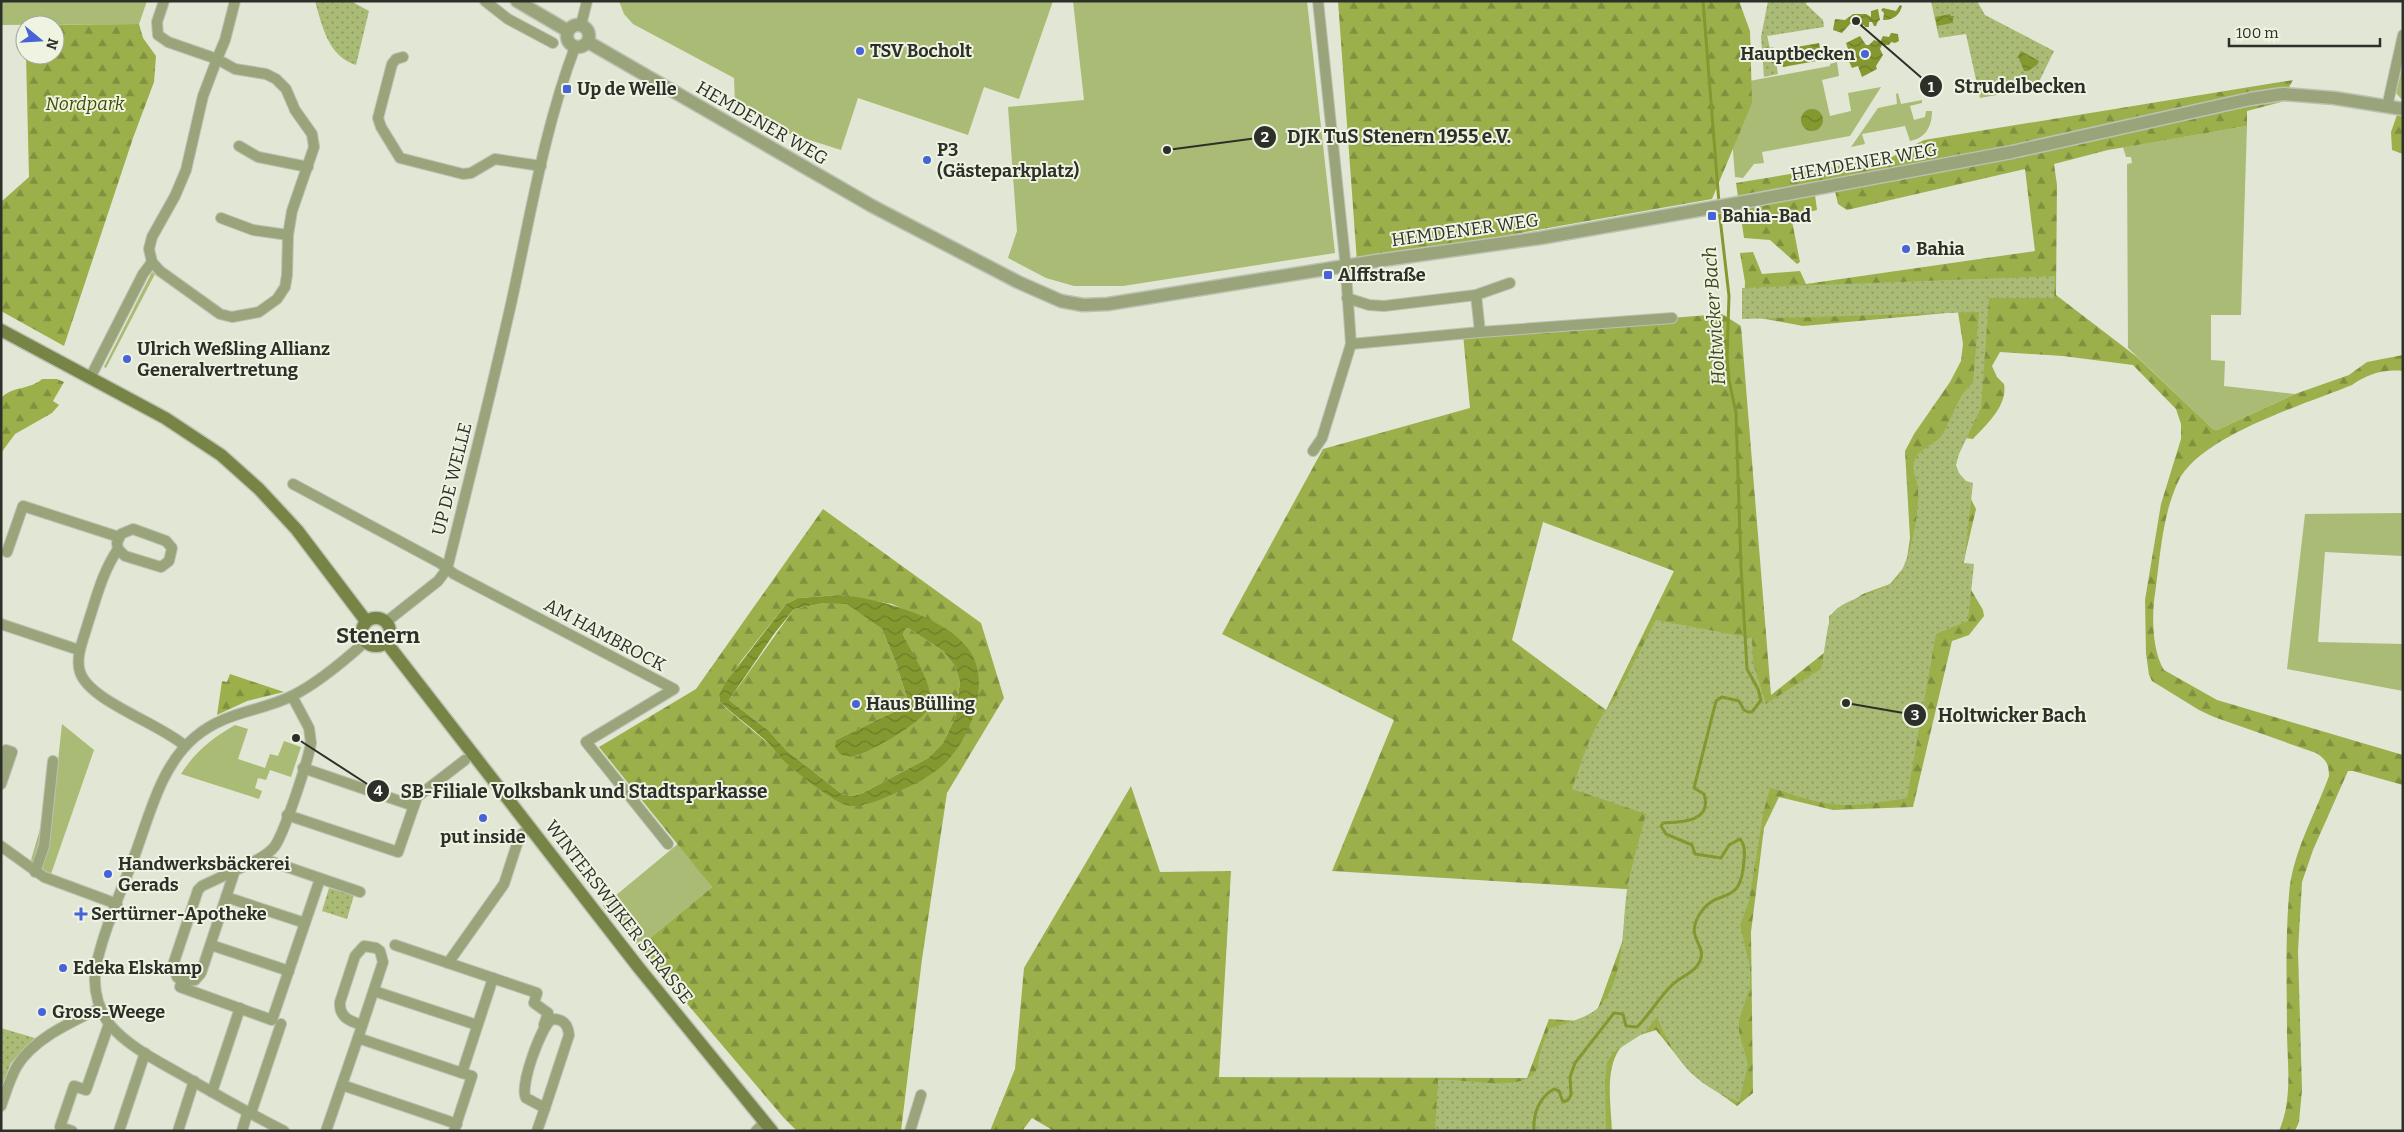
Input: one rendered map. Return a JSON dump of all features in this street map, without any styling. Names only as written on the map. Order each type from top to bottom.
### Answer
[{"type":"main road","points":[[1,330],[165,418],[221,455],[264,493],[297,530],[366,621]]},
{"type":"main road","points":[[377,618],[386,622],[390,634],[386,642],[374,646],[366,642],[362,632],[366,621],[377,618]]},
{"type":"main road","name":"WINTERSWIJKER STRASSE","points":[[386,642],[764,1128]]},
{"type":"street","points":[[164,1],[157,22],[158,35],[168,42],[217,59],[235,69],[266,74],[286,89],[295,110],[312,134],[314,147],[292,211],[288,235],[285,287],[277,299],[259,312],[246,316],[232,317],[220,314],[169,278],[152,262],[149,249],[152,238],[175,196],[186,170],[199,110],[217,59],[225,40],[235,1]]},
{"type":"street","points":[[485,1],[508,19],[553,43]]},
{"type":"street","points":[[517,1],[568,31]]},
{"type":"street","points":[[581,25],[587,1]]},
{"type":"street","points":[[1314,451],[1322,438],[1351,344],[1318,1]]},
{"type":"street","points":[[576,25],[581,25],[588,30],[590,39],[580,47],[575,47],[568,40],[568,31],[576,25]]},
{"type":"street","points":[[2387,107],[2403,35]]},
{"type":"street","name":"HEMDENER WEG","points":[[588,42],[872,206],[922,230],[1018,282],[1061,301],[1083,304],[1108,304],[1344,266],[1540,238],[2012,152],[2250,99],[2282,94],[2334,98],[2403,109]]},
{"type":"street","name":"UP DE WELLE","points":[[386,622],[438,581],[447,569],[511,304],[540,166],[575,47]]},
{"type":"street","points":[[403,57],[396,59],[392,64],[378,118],[381,127],[400,158],[463,174],[471,173],[494,159],[504,159],[540,166]]},
{"type":"street","points":[[239,146],[258,157],[308,167]]},
{"type":"street","points":[[221,218],[253,230],[288,235]]},
{"type":"street","points":[[90,378],[152,262]]},
{"type":"street","points":[[1347,298],[1369,305],[1384,306],[1476,295],[1510,283]]},
{"type":"street","points":[[1476,295],[1480,332]]},
{"type":"street","points":[[1351,344],[1480,332],[1672,318]]},
{"type":"street","name":"UP DE WELLE","points":[[293,484],[447,569]]},
{"type":"street","points":[[7,552],[23,506],[119,536]]},
{"type":"street","points":[[118,549],[124,556],[161,567],[169,561],[172,548],[166,541],[133,529],[119,536],[118,549],[106,568],[80,650],[80,671],[93,689],[115,704],[175,737],[185,746]]},
{"type":"street","name":"AM HAMBROCK","points":[[447,569],[674,689],[586,742],[668,844]]},
{"type":"street","points":[[1,624],[80,650]]},
{"type":"street","points":[[284,1131],[133,1046],[109,1024],[100,1008],[96,994],[95,975],[117,904],[167,771],[185,746],[210,726],[237,713],[292,696],[316,681],[366,642]]},
{"type":"street","points":[[235,870],[201,974],[195,980],[182,981],[177,977],[173,965],[198,890],[235,870],[261,858],[274,847],[287,815],[310,747],[311,733],[292,696]]},
{"type":"street","points":[[287,815],[398,852],[417,797],[465,760]]},
{"type":"street","points":[[36,872],[44,846],[53,762]]},
{"type":"street","points":[[1,784],[3,768]]},
{"type":"street","points":[[303,768],[414,806]]},
{"type":"street","points":[[448,963],[504,884],[518,841],[523,833]]},
{"type":"street","points":[[1,846],[51,881],[117,904]]},
{"type":"street","points":[[261,858],[360,892]]},
{"type":"street","points":[[182,981],[180,987],[272,1020],[320,879]]},
{"type":"street","points":[[226,897],[305,923]]},
{"type":"street","points":[[211,945],[289,971]]},
{"type":"street","points":[[395,945],[537,993],[534,1003],[548,1013],[523,1093],[531,1102],[545,1108]]},
{"type":"street","points":[[326,1131],[374,991],[383,962],[382,956],[376,948],[364,946],[355,956],[339,1010],[350,1021],[362,1025]]},
{"type":"street","points":[[462,1073],[493,978]]},
{"type":"street","points":[[374,991],[477,1026]]},
{"type":"street","points":[[1,1106],[10,1079],[27,1053],[44,1039],[100,1008]]},
{"type":"street","points":[[212,1092],[240,1008]]},
{"type":"street","points":[[537,1131],[569,1035],[569,1028],[560,1019],[552,1019],[543,1028]]},
{"type":"street","points":[[72,1131],[60,1127],[74,1086],[86,1090],[109,1024]]},
{"type":"street","points":[[242,1131],[281,1024]]},
{"type":"street","points":[[342,1085],[456,1127],[472,1076],[358,1038]]},
{"type":"street","points":[[119,1131],[145,1053]]},
{"type":"street","points":[[178,1131],[194,1081]]},
{"type":"street","points":[[910,1131],[921,1095]]},
{"type":"shaded area","points":[[1,1],[147,1],[139,24],[65,25],[65,15],[15,15],[15,25],[1,25]]},
{"type":"shaded area","points":[[315,1],[351,1],[369,11],[356,65],[346,61],[333,47],[324,30]]},
{"type":"shaded area","name":"TSV Bocholt","points":[[619,1],[1053,1],[1019,99],[984,87],[968,135],[858,98],[841,150],[781,131],[735,104],[734,78],[633,24],[624,14]]},
{"type":"shaded area","points":[[1073,1],[1307,1],[1335,253],[1123,286],[1074,286],[1046,278],[1008,258],[1017,231],[1008,107],[1084,100]]},
{"type":"shaded area","points":[[1768,1],[1807,1],[1806,4],[1823,20],[1824,27],[1767,36],[1770,48],[1773,47],[1778,74],[1764,77],[1761,37]]},
{"type":"shaded area","points":[[1931,1],[1977,1],[1985,15],[2054,51],[2036,88],[1980,98],[1966,34],[1939,38]]},
{"type":"shaded area","points":[[1837,62],[1839,76],[1822,80],[1830,116],[1851,111],[1848,93],[1881,87],[1850,136],[1762,152],[1764,163],[1754,164],[1743,178],[1735,177],[1728,85],[1830,66],[1830,64]]},
{"type":"shaded area","points":[[2403,64],[2403,101],[2396,93]]},
{"type":"shaded area","points":[[1898,93],[1901,104],[1922,100],[1922,103],[1910,106],[1914,120],[1925,117],[1926,111],[1932,111],[1931,122],[1924,134],[1910,141],[1905,126],[1862,134],[1865,144],[1851,147],[1878,108],[1897,104],[1896,94]]},
{"type":"shaded area","points":[[2247,126],[2241,315],[2211,315],[2211,360],[2225,361],[2224,386],[2295,394],[2217,430],[2213,429],[2128,348],[2127,164],[2132,163],[2131,157],[2126,157],[2123,147]]},
{"type":"shaded area","points":[[152,272],[155,274],[106,368],[104,367]]},
{"type":"shaded area","name":"Holtwicker Bach","points":[[2055,276],[2054,298],[1989,298],[1981,408],[1959,454],[1956,465],[1959,473],[1966,481],[1973,483],[1964,563],[1974,564],[1968,621],[1936,634],[1907,798],[1884,802],[1838,805],[1809,800],[1770,788],[1763,814],[1749,901],[1740,925],[1750,967],[1750,987],[1739,1020],[1739,1032],[1748,1065],[1739,1102],[1723,1095],[1697,1079],[1671,1047],[1657,1017],[1645,1032],[1614,1052],[1607,1062],[1605,1080],[1606,1131],[1435,1131],[1438,1080],[1507,1083],[1530,1077],[1537,1069],[1549,1029],[1593,1012],[1607,996],[1614,982],[1621,949],[1628,884],[1646,814],[1572,789],[1594,730],[1606,710],[1613,703],[1656,620],[1752,638],[1753,663],[1766,704],[1821,669],[1832,614],[1846,603],[1887,585],[1900,574],[1908,555],[1916,522],[1918,486],[1913,468],[1915,460],[1923,449],[1942,435],[1958,402],[1973,383],[1979,312],[1742,319],[1742,288]]},
{"type":"shaded area","points":[[2403,513],[2403,556],[2325,552],[2318,642],[2403,644],[2403,691],[2287,669],[2305,514]]},
{"type":"shaded area","points":[[62,724],[94,750],[51,874],[36,866],[31,860],[57,771]]},
{"type":"shaded area","points":[[235,725],[248,729],[238,759],[265,768],[270,754],[278,756],[284,741],[301,747],[291,777],[270,770],[266,780],[258,778],[255,788],[262,791],[259,799],[181,774],[205,746]]},
{"type":"shaded area","points":[[679,843],[712,887],[639,947],[603,906]]},
{"type":"shaded area","points":[[329,888],[354,895],[347,919],[322,911]]},
{"type":"shaded area","points":[[1,1028],[35,1038],[11,1063],[1,1088]]},
{"type":"green space","points":[[1338,1],[1739,1],[1750,31],[1752,103],[1712,199],[1357,262]]},
{"type":"green space","name":"Nordpark","points":[[139,24],[143,38],[156,56],[154,82],[133,138],[64,346],[1,311],[1,202],[29,177],[26,65],[65,65],[65,25]]},
{"type":"green space","points":[[2293,80],[2281,102],[2247,111],[2247,126],[2108,150],[2054,164],[2057,185],[2056,295],[2137,357],[2213,429],[2217,430],[2295,394],[2349,375],[2367,362],[2403,355],[2403,371],[2389,371],[2370,375],[2352,385],[2256,423],[2208,450],[2190,465],[2178,482],[2168,510],[2162,540],[2153,618],[2155,646],[2164,670],[2217,700],[2403,755],[2403,785],[2348,771],[2313,850],[2302,882],[2298,951],[2302,1090],[2299,1122],[2295,1131],[2279,1131],[2288,1096],[2286,966],[2289,895],[2299,849],[2329,776],[2328,765],[2316,753],[2199,710],[2152,681],[2149,675],[2146,653],[2145,600],[2161,504],[2181,439],[2181,424],[2176,409],[2133,365],[2063,356],[2000,352],[1992,366],[1997,377],[2004,384],[2003,399],[2000,407],[1973,439],[1964,438],[1946,462],[1961,479],[1976,509],[1961,573],[1983,610],[1984,616],[1969,635],[1952,641],[1913,807],[1833,810],[1779,797],[1764,828],[1751,932],[1753,1093],[1737,1106],[1690,1072],[1656,1030],[1630,1039],[1621,1047],[1615,1057],[1610,1081],[1612,1131],[1054,1131],[1032,1118],[1022,1131],[990,1131],[1015,1069],[1024,968],[1131,786],[1160,872],[1231,871],[1219,1077],[1527,1078],[1549,1019],[1593,1022],[1641,890],[1332,871],[1394,720],[1222,634],[1323,449],[1470,408],[1463,334],[1722,314],[1741,326],[1771,695],[1829,649],[1829,616],[1863,594],[1890,584],[1906,565],[1910,538],[1905,451],[1914,434],[1950,382],[1961,361],[1963,344],[1958,312],[1803,326],[1744,315],[1745,282],[1740,253],[1753,252],[1762,274],[1800,271],[1806,284],[2035,251],[2025,169],[1847,210],[1838,204],[1835,191],[1815,195],[1817,210],[1791,216],[1800,262],[1797,264],[1770,240],[1744,238],[1736,183],[1892,157],[1924,140]],"holes":[[[1543,522],[1674,571],[1606,710],[1512,640]]]},
{"type":"green space","points":[[2398,112],[2403,112],[2403,154],[2392,150],[2391,132]]},
{"type":"green space","points":[[42,379],[57,379],[64,382],[53,401],[59,405],[52,413],[15,434],[1,453],[1,398],[5,394],[32,385]]},
{"type":"green space","points":[[823,509],[981,623],[1004,698],[947,793],[922,959],[901,1131],[797,1131],[783,1117],[639,947],[712,887],[599,747],[696,689]],"holes":[[[841,595],[892,604],[944,628],[978,673],[975,710],[956,749],[914,783],[865,805],[832,798],[779,756],[770,745],[727,709],[720,702],[719,695],[741,661],[786,604],[798,598]]]},
{"type":"green space","points":[[824,603],[847,603],[882,629],[896,663],[907,698],[904,707],[836,740],[857,756],[918,720],[929,691],[903,634],[904,629],[908,628],[943,651],[955,666],[960,682],[955,718],[943,743],[928,758],[861,794],[852,796],[842,794],[787,751],[768,730],[729,700],[794,609]]},
{"type":"green space","points":[[230,674],[284,692],[247,701],[217,715],[222,681],[227,682]]},
{"type":"water","points":[[1900,5],[1902,6],[1901,9],[1895,17],[1883,20],[1884,13],[1881,10],[1883,8],[1896,11]]},
{"type":"water","points":[[1878,9],[1880,20],[1876,26],[1872,22],[1869,22],[1869,27],[1864,25],[1855,26],[1854,23],[1850,24],[1842,33],[1833,30],[1835,19],[1845,20],[1853,14],[1866,14],[1871,17],[1871,11]]},
{"type":"water","points":[[1950,14],[1954,16],[1952,23],[1937,26],[1935,17]]},
{"type":"water","name":"Hauptbecken","points":[[1891,33],[1898,34],[1899,41],[1891,42],[1889,45],[1882,45],[1880,49],[1883,55],[1876,66],[1877,69],[1862,77],[1858,66],[1852,68],[1846,55],[1849,52],[1846,43],[1860,36],[1866,45],[1869,45],[1874,40],[1880,42],[1883,36],[1889,37]]},
{"type":"water","points":[[1819,43],[1822,60],[1783,67],[1780,50]]},
{"type":"water","points":[[2021,51],[2039,61],[2037,65],[2028,71],[2024,71],[2018,56]]},
{"type":"water","points":[[1812,109],[1820,112],[1823,120],[1820,128],[1812,131],[1804,128],[1801,120],[1804,112]]},
{"type":"water","points":[[841,595],[891,605],[925,617],[954,635],[966,646],[974,659],[978,673],[979,689],[976,704],[972,720],[957,749],[936,771],[922,780],[882,799],[858,806],[846,805],[831,798],[801,776],[763,739],[720,702],[719,695],[726,682],[786,604],[798,598]],"holes":[[[824,603],[847,604],[882,629],[896,663],[907,698],[904,707],[836,740],[835,747],[840,754],[854,756],[876,747],[900,733],[929,709],[931,702],[928,685],[903,634],[905,629],[908,628],[943,651],[955,666],[960,682],[955,718],[943,743],[928,758],[861,794],[852,796],[842,794],[787,751],[768,730],[729,700],[774,634],[794,609]]]},
{"type":"waterway","name":"Holtwicker Bach","points":[[1703,1],[1719,203]]},
{"type":"waterway","name":"Holtwicker Bach","points":[[1534,1131],[1536,1112],[1541,1101],[1554,1089],[1559,1091],[1563,1102],[1568,1100],[1571,1095],[1570,1077],[1575,1063],[1614,1013],[1623,1014],[1626,1026],[1637,1027],[1671,986],[1696,967],[1701,958],[1694,928],[1696,921],[1708,904],[1734,891],[1739,885],[1742,875],[1744,852],[1740,839],[1729,845],[1721,858],[1695,854],[1692,845],[1666,834],[1661,826],[1663,823],[1694,819],[1704,810],[1706,803],[1704,794],[1694,788],[1716,701],[1722,697],[1739,701],[1744,710],[1752,712],[1761,700],[1758,689],[1747,669],[1741,567],[1736,413],[1729,380],[1727,356],[1729,296],[1719,209]]},
{"type":"place","name":"Strudelbecken","points":[[1856,21]]},
{"type":"place","name":"TSV Bocholt","points":[[860,51]]},
{"type":"place","name":"Hauptbecken","points":[[1865,54]]},
{"type":"place","name":"Up de Welle","points":[[567,89]]},
{"type":"place","name":"DJK TuS Stenern 1955 e.V.","points":[[1167,150]]},
{"type":"place","name":"P3 (Gästeparkplatz)","points":[[927,160]]},
{"type":"place","name":"Bahia-Bad","points":[[1712,216]]},
{"type":"place","name":"Bahia","points":[[1906,249]]},
{"type":"place","name":"Alffstraße","points":[[1328,275]]},
{"type":"place","name":"Ulrich Weßling Allianz Generalvertretung","points":[[127,359]]},
{"type":"place","name":"Holtwicker Bach","points":[[1846,703]]},
{"type":"place","name":"Haus Bülling","points":[[856,704]]},
{"type":"place","name":"SB-Filiale Volksbank und Stadtsparkasse","points":[[296,738]]},
{"type":"place","name":"put inside","points":[[483,818]]},
{"type":"place","name":"Handwerksbäckerei Gerads","points":[[108,874]]},
{"type":"place","name":"Sertürner-Apotheke","points":[[81,914]]},
{"type":"place","name":"Edeka Elskamp","points":[[63,968]]},
{"type":"place","name":"Gross-Weege","points":[[42,1012]]},
{"type":"district","name":"Stenern","points":[[378,635]]}]
